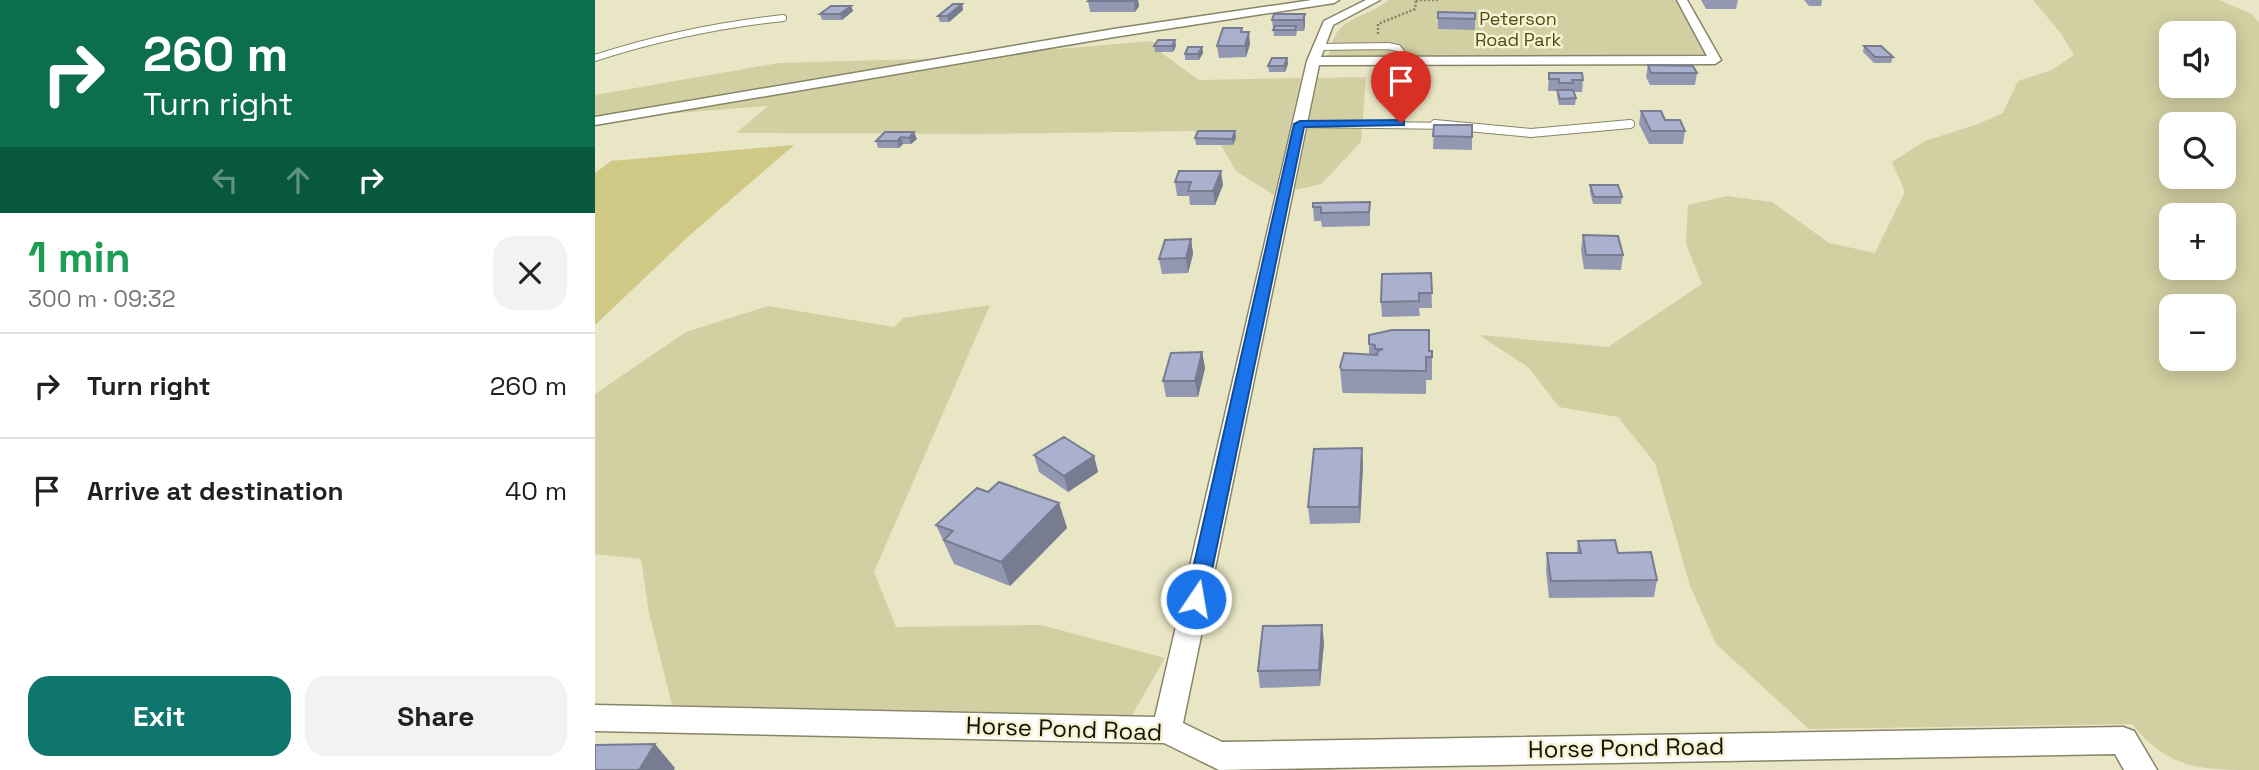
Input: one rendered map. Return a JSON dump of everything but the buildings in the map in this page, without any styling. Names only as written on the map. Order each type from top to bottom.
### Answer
[{"type":"street","points":[[595,121],[1100,36],[1334,0]]},
{"type":"street","points":[[1167,730],[1315,54],[1328,23],[1375,0]]},
{"type":"street","points":[[1315,54],[1402,61],[1714,60],[1682,0]]},
{"type":"street","name":"Horse Pond Road","points":[[595,718],[1167,730],[1219,756],[2123,740],[2141,770]]},
{"type":"lane","points":[[595,58],[648,41],[746,22],[783,18]]},
{"type":"lane","points":[[1300,124],[1434,124],[1531,133],[1631,124]]},
{"type":"path","points":[[1380,40],[1378,24],[1415,9],[1416,0],[1439,0]]},
{"type":"green space","name":"Peterson Road Park","points":[[1389,0],[1679,0],[1708,52],[1703,57],[1328,59],[1337,33],[1343,26]]},
{"type":"green space","points":[[2033,0],[2219,0],[2252,14],[2259,23],[2259,770],[2203,768],[2173,759],[2159,751],[2132,724],[1809,729],[1716,644],[1690,586],[1655,463],[1618,417],[1559,407],[1528,367],[1479,335],[1608,347],[1702,284],[1686,244],[1688,205],[1727,196],[1772,202],[1829,243],[1875,253],[1905,192],[1892,162],[1925,141],[2003,113],[2018,81],[2052,70],[2074,55],[2060,32]]},
{"type":"green space","points":[[1152,41],[1163,54],[1199,80],[1301,78],[1274,195],[1236,171],[1221,145],[1194,131],[736,133],[768,106],[639,116],[1011,53]]},
{"type":"green space","points":[[955,58],[595,118],[595,95],[779,63]]},
{"type":"green space","points":[[1366,77],[1361,142],[1321,184],[1295,190],[1318,78]]},
{"type":"green space","points":[[990,305],[874,572],[896,627],[1041,625],[1165,658],[1132,715],[672,705],[649,613],[641,559],[595,554],[595,394],[686,332],[768,306],[894,327],[903,318]]},
{"type":"shaded area","points":[[794,145],[691,234],[595,325],[595,173],[611,161]]},
{"type":"route","points":[[1196,599],[1300,124],[1401,123]]}]
